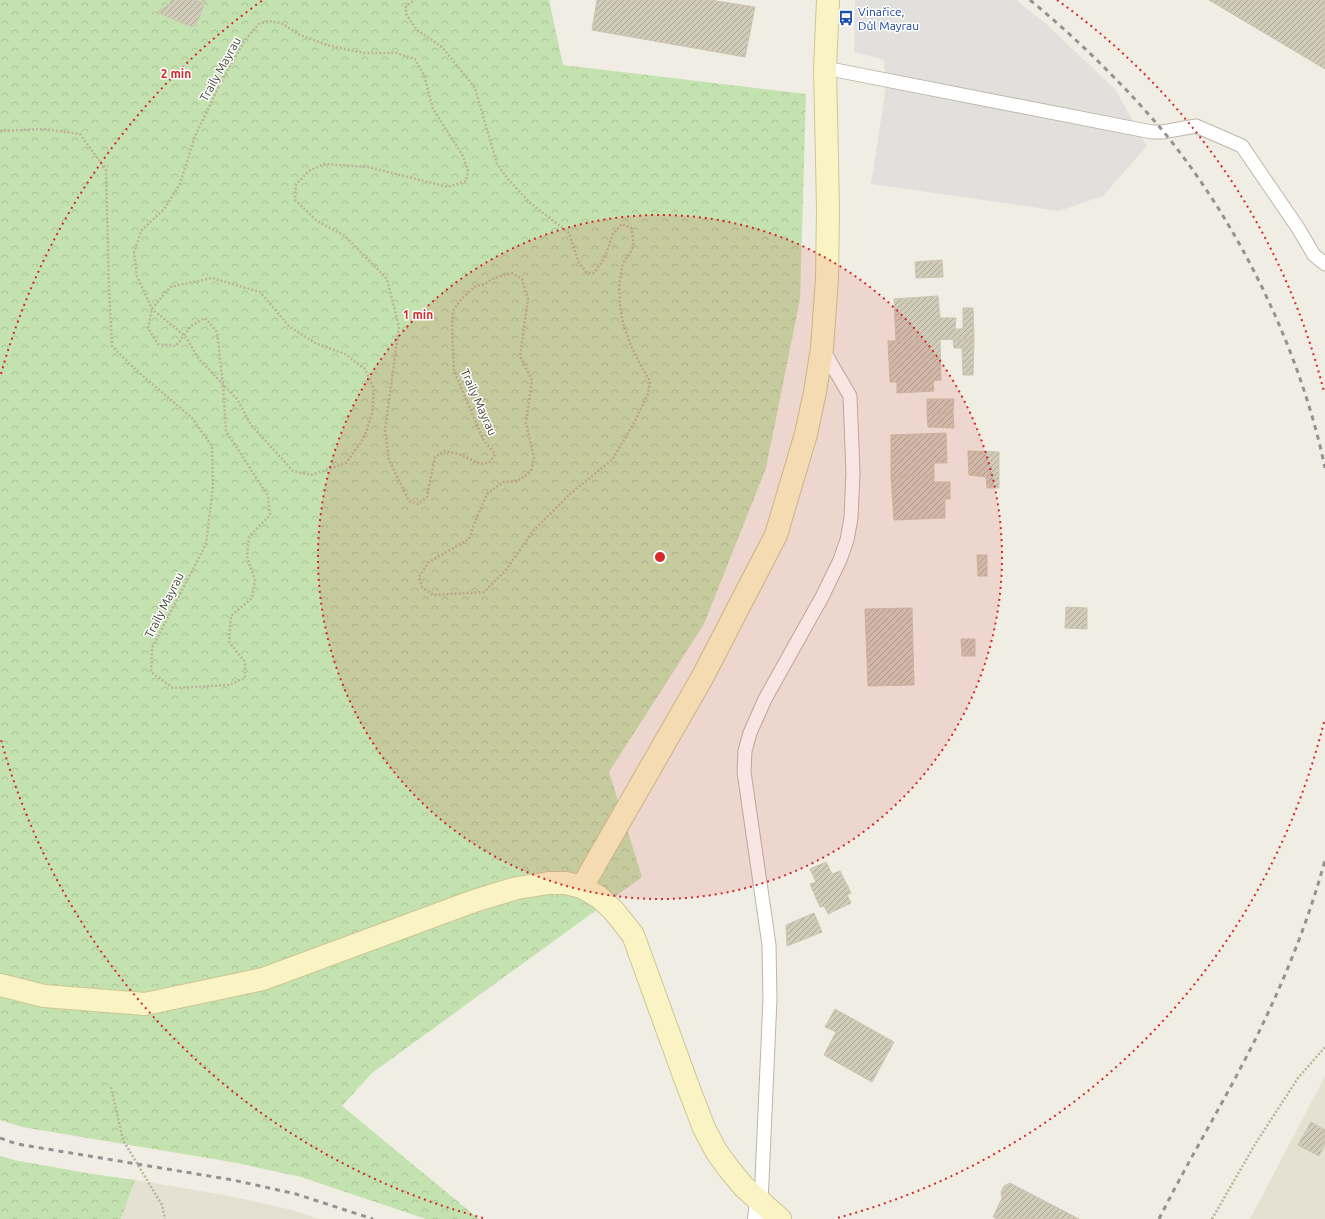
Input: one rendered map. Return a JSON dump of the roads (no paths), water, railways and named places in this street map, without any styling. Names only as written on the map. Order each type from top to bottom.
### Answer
[{"type":"street","points":[[582,887],[702,678],[776,535],[806,434],[822,348],[827,279],[828,208],[825,68],[828,0]]},
{"type":"street","points":[[0,985],[44,996],[145,1004],[263,979],[474,901],[517,888],[549,883],[566,883],[582,887],[599,897],[614,911],[633,935],[704,1128],[716,1151],[760,1211],[780,1219]]},
{"type":"lane","points":[[825,68],[1152,132],[1162,132],[1196,126],[1242,146],[1298,228],[1314,255],[1325,264]]},
{"type":"lane","points":[[760,1211],[770,999],[769,945],[744,772],[745,752],[750,732],[765,699],[822,598],[840,560],[849,525],[853,473],[850,396],[822,348]]},
{"type":"railway","points":[[1030,0],[1080,44],[1143,108],[1187,162],[1214,201],[1239,243],[1262,287],[1282,332],[1314,423],[1325,468]]},
{"type":"railway","points":[[1159,1219],[1238,1073],[1264,1021],[1288,969],[1308,915],[1325,860]]},
{"type":"railway","points":[[0,1138],[17,1144],[233,1180],[296,1194],[373,1219]]},
{"type":"place","name":"Vinařice, Důl Mayrau","points":[[846,18]]}]
